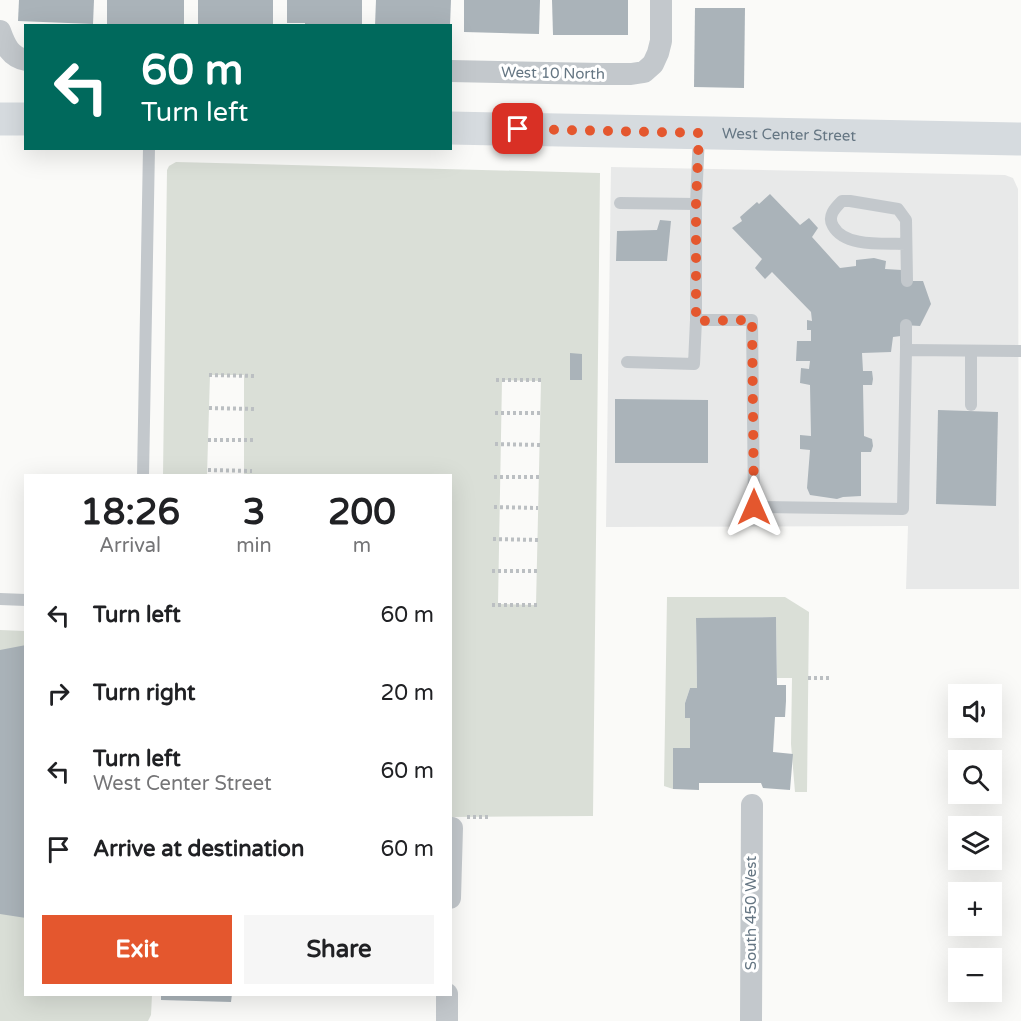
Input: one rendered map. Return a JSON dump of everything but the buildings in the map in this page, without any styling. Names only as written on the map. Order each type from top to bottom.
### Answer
[{"type":"main road","points":[[0,119],[24,119]]},
{"type":"main road","name":"West Center Street","points":[[452,128],[1021,139]]},
{"type":"street","name":"West 10 North","points":[[452,71],[632,74],[644,72],[653,64],[661,41],[661,0]]},
{"type":"street","points":[[0,31],[6,48],[22,60]]},
{"type":"street","name":"South 450 West","points":[[751,1021],[752,805]]},
{"type":"street","points":[[452,879],[458,823]]},
{"type":"street","points":[[447,996],[447,1021]]},
{"type":"lane","points":[[627,362],[694,364],[699,133]]},
{"type":"lane","points":[[142,474],[149,150]]},
{"type":"lane","points":[[906,244],[846,239],[832,225],[831,218],[835,208],[842,201],[850,201],[898,209],[906,220],[906,244],[906,281]]},
{"type":"lane","points":[[620,203],[696,204]]},
{"type":"lane","points":[[696,321],[752,320],[754,507],[903,509],[906,325]]},
{"type":"lane","points":[[906,350],[1021,351]]},
{"type":"lane","points":[[971,351],[971,405]]},
{"type":"lane","points":[[0,599],[24,600]]},
{"type":"path","points":[[210,375],[254,376]]},
{"type":"path","points":[[496,380],[541,380]]},
{"type":"path","points":[[209,408],[254,409]]},
{"type":"path","points":[[495,413],[540,413]]},
{"type":"path","points":[[208,440],[253,440]]},
{"type":"path","points":[[495,444],[540,445]]},
{"type":"path","points":[[208,470],[252,471]]},
{"type":"path","points":[[494,477],[539,477]]},
{"type":"path","points":[[494,507],[538,508]]},
{"type":"path","points":[[493,539],[538,540]]},
{"type":"path","points":[[492,571],[537,571]]},
{"type":"path","points":[[492,605],[537,605]]},
{"type":"path","points":[[808,678],[830,678]]},
{"type":"path","points":[[458,823],[488,817]]},
{"type":"shaded area","points":[[176,162],[600,173],[593,816],[452,817],[452,474],[244,474],[244,375],[210,375],[207,474],[163,474],[167,170]],"holes":[[[502,380],[541,381],[536,605],[498,604]]]},
{"type":"shaded area","points":[[611,167],[1005,175],[1013,178],[1018,189],[1019,589],[906,589],[908,526],[606,527]]},
{"type":"shaded area","points":[[667,597],[785,597],[809,612],[807,792],[795,792],[791,744],[792,678],[777,678],[776,617],[696,619],[697,688],[690,688],[685,703],[690,718],[690,748],[673,749],[673,789],[664,786]]},
{"type":"shaded area","points":[[0,630],[24,631],[24,996],[152,996],[151,1015],[148,1021],[0,1021]]},
{"type":"route","points":[[518,129],[699,133],[696,204],[696,321],[752,320],[754,507]]}]
